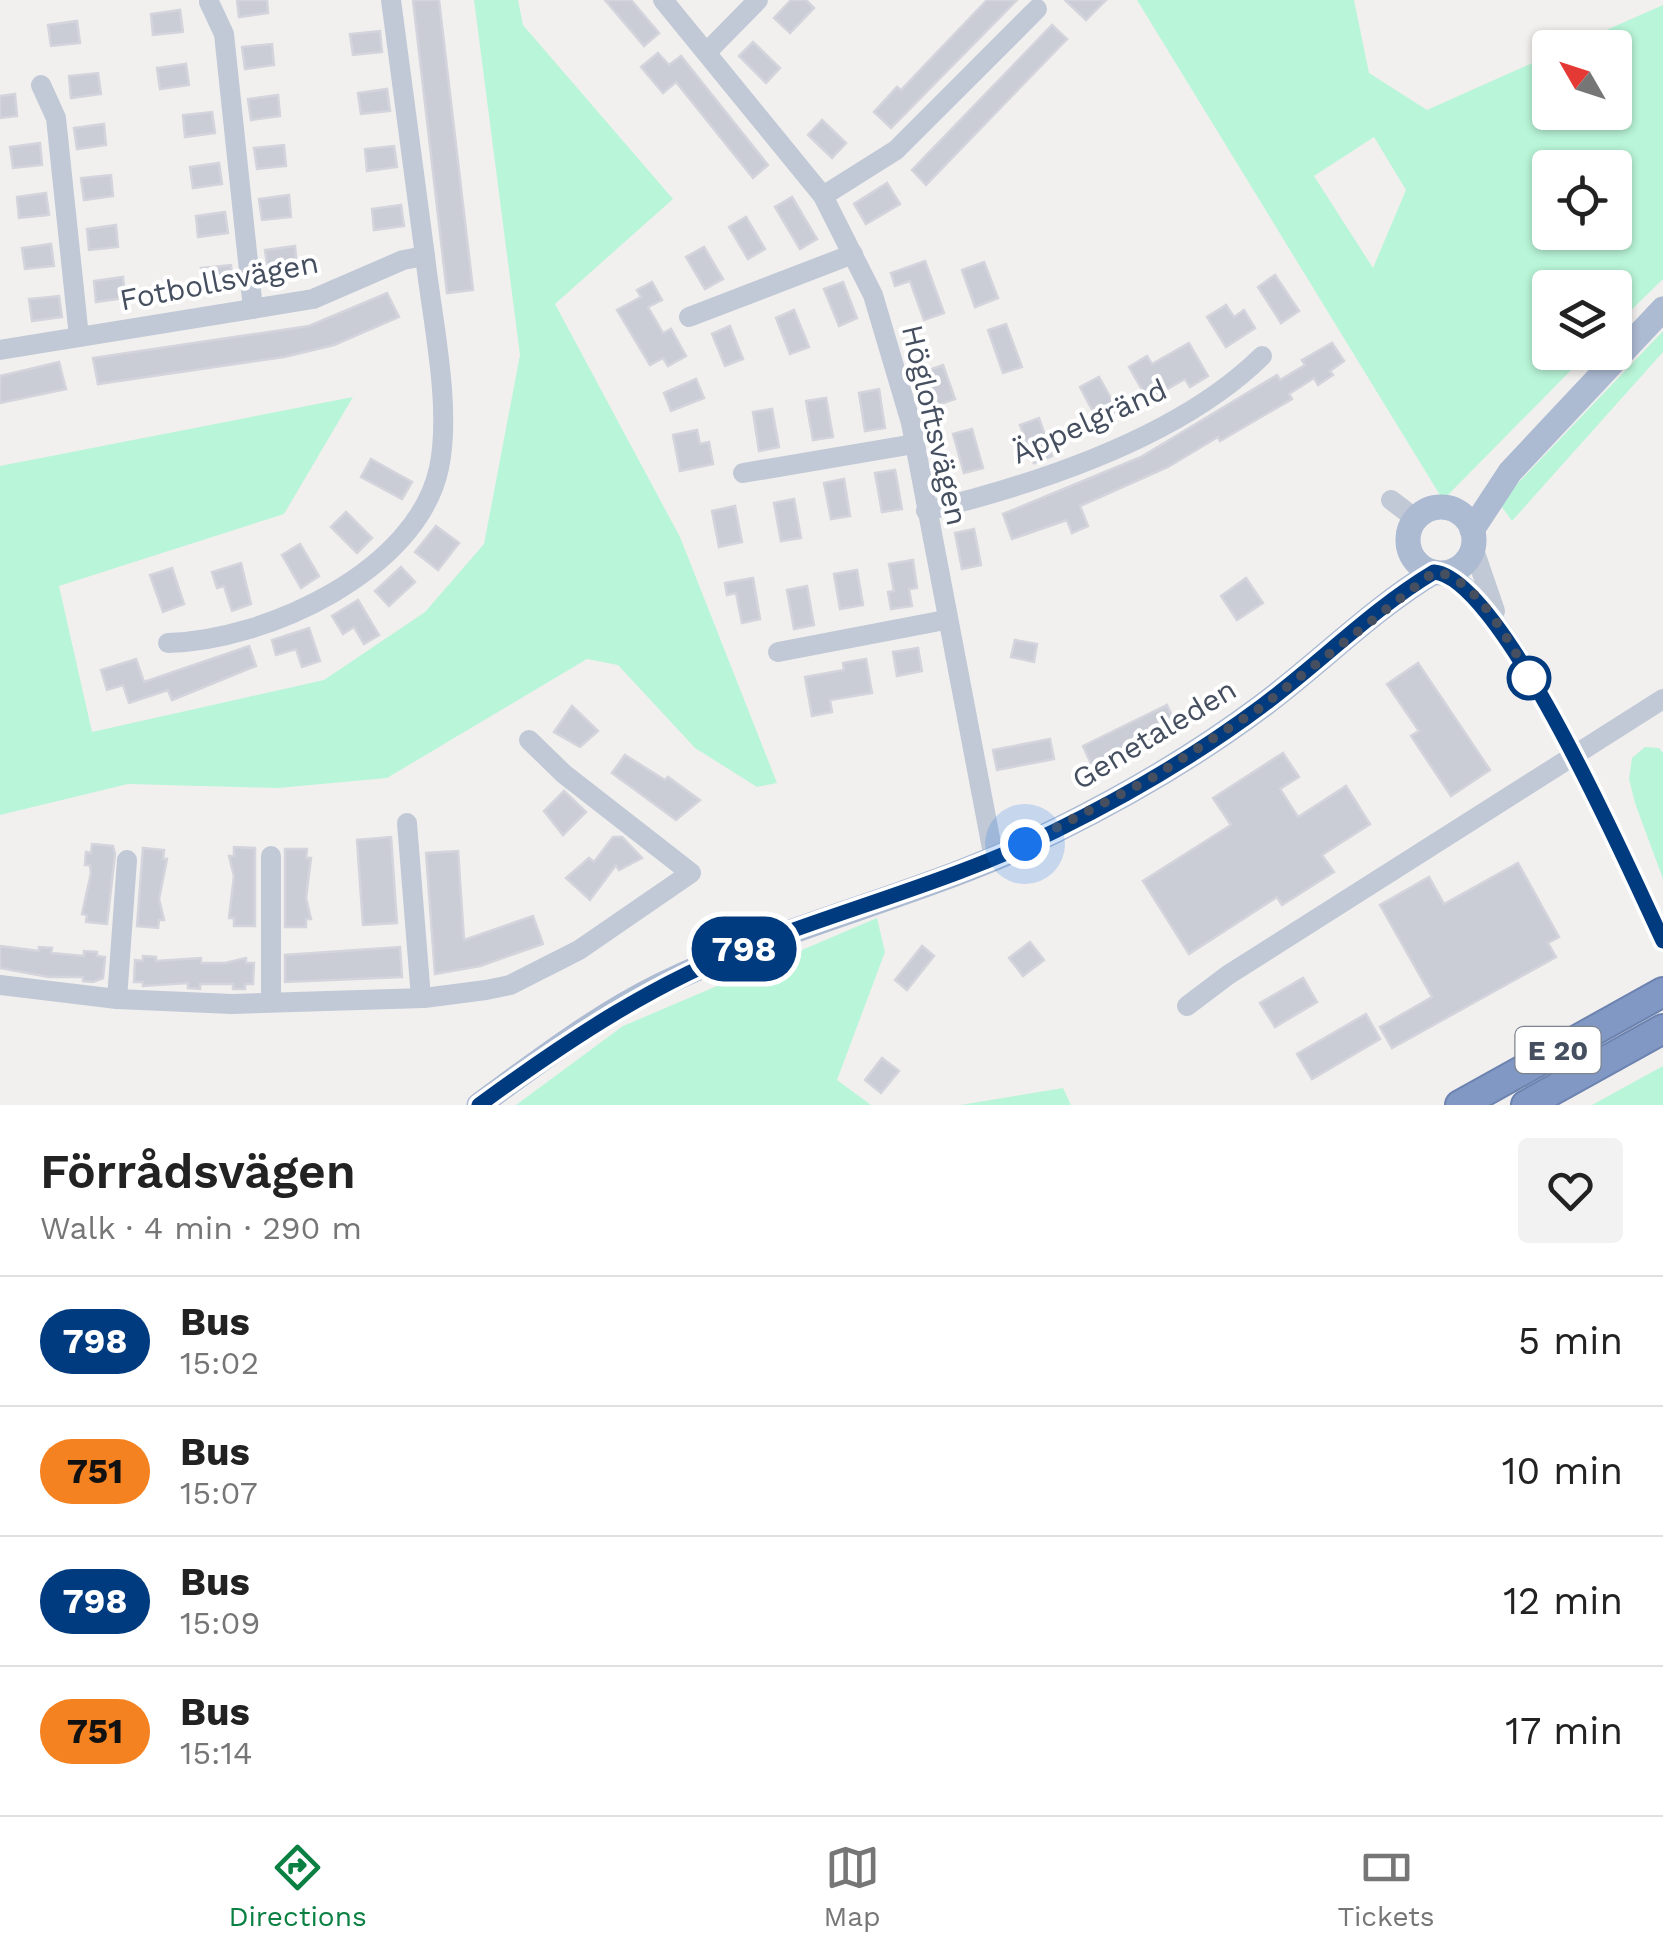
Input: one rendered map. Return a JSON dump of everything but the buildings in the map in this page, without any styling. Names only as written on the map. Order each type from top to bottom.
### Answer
[{"type":"highway","name":"E 20","points":[[1460,1105],[1660,994]]},
{"type":"highway","name":"E 20","points":[[1526,1105],[1663,1029]]},
{"type":"main road","points":[[1510,472],[1451,508],[1432,508],[1416,519],[1408,540],[1412,554],[1440,572],[1460,566],[1510,472],[1663,309]]},
{"type":"main road","points":[[1451,508],[1464,516],[1473,538]]},
{"type":"main road","name":"Genetaleden","points":[[1362,624],[1412,554]]},
{"type":"main road","name":"Genetaleden","points":[[479,1105],[591,1024],[659,986],[758,942],[906,894],[994,859],[1152,778],[1260,708],[1362,624],[1440,572]]},
{"type":"street","points":[[168,643],[196,642],[294,612],[360,578],[404,535],[428,498],[442,445],[426,256],[391,0]]},
{"type":"street","name":"Högloftsvägen","points":[[663,0],[823,196],[873,295],[914,444],[994,859]]},
{"type":"street","points":[[706,52],[758,0]]},
{"type":"street","points":[[209,2],[224,34],[253,309]]},
{"type":"street","points":[[823,196],[896,150],[1037,9]]},
{"type":"street","points":[[41,84],[56,118],[79,338]]},
{"type":"street","points":[[688,317],[853,254]]},
{"type":"street","name":"Fotbollsvägen","points":[[0,350],[313,299],[403,260],[426,256]]},
{"type":"street","name":"Äppelgränd","points":[[926,511],[998,494],[1148,432],[1227,386],[1262,356]]},
{"type":"street","points":[[743,473],[914,444]]},
{"type":"street","points":[[1391,500],[1416,519]]},
{"type":"street","points":[[1473,538],[1505,636]]},
{"type":"street","points":[[1440,572],[1468,589],[1505,636],[1574,757],[1663,941]]},
{"type":"street","points":[[778,652],[946,620]]},
{"type":"street","points":[[1187,1006],[1228,975],[1663,700]]},
{"type":"street","points":[[0,985],[116,999],[271,1002],[421,998],[486,990],[543,970],[692,873],[564,774],[529,740]]},
{"type":"street","points":[[408,823],[421,998]]},
{"type":"street","points":[[271,856],[271,1002]]},
{"type":"street","points":[[116,999],[127,860]]},
{"type":"green space","points":[[474,0],[518,0],[523,25],[673,199],[555,304],[680,537],[777,783],[757,787],[695,748],[618,665],[587,659],[387,778],[278,788],[128,784],[0,815],[0,466],[353,397],[284,514],[59,586],[92,732],[324,680],[425,612],[484,544],[520,355]]},
{"type":"green space","points":[[1137,0],[1354,0],[1369,73],[1427,110],[1532,63],[1532,130],[1632,130],[1632,30],[1606,30],[1663,5],[1663,279],[1632,309],[1632,270],[1532,270],[1532,370],[1571,370],[1443,500]],"holes":[[[1374,137],[1406,190],[1373,268],[1314,176]]]},
{"type":"green space","points":[[1663,331],[1663,352],[1512,521],[1499,503],[1626,370],[1632,370],[1632,364]]},
{"type":"green space","points":[[1645,747],[1659,748],[1663,753],[1663,879],[1629,779],[1632,758]]},
{"type":"green space","points":[[877,918],[885,952],[837,1080],[871,1105],[516,1105],[623,1026]]},
{"type":"green space","points":[[1663,1066],[1663,1105],[1592,1105]]},
{"type":"green space","points":[[1063,1088],[1071,1105],[960,1105]]},
{"type":"bus line","name":"798","points":[[479,1105],[591,1024],[659,986],[758,942],[906,894],[994,859],[1152,778],[1260,708],[1362,624],[1434,572],[1446,572],[1462,583],[1505,636],[1574,757],[1663,941]]},
{"type":"route","points":[[1025,844],[1152,778],[1260,708],[1362,624],[1434,572],[1446,572],[1474,595],[1505,636],[1537,691],[1529,678]]}]
